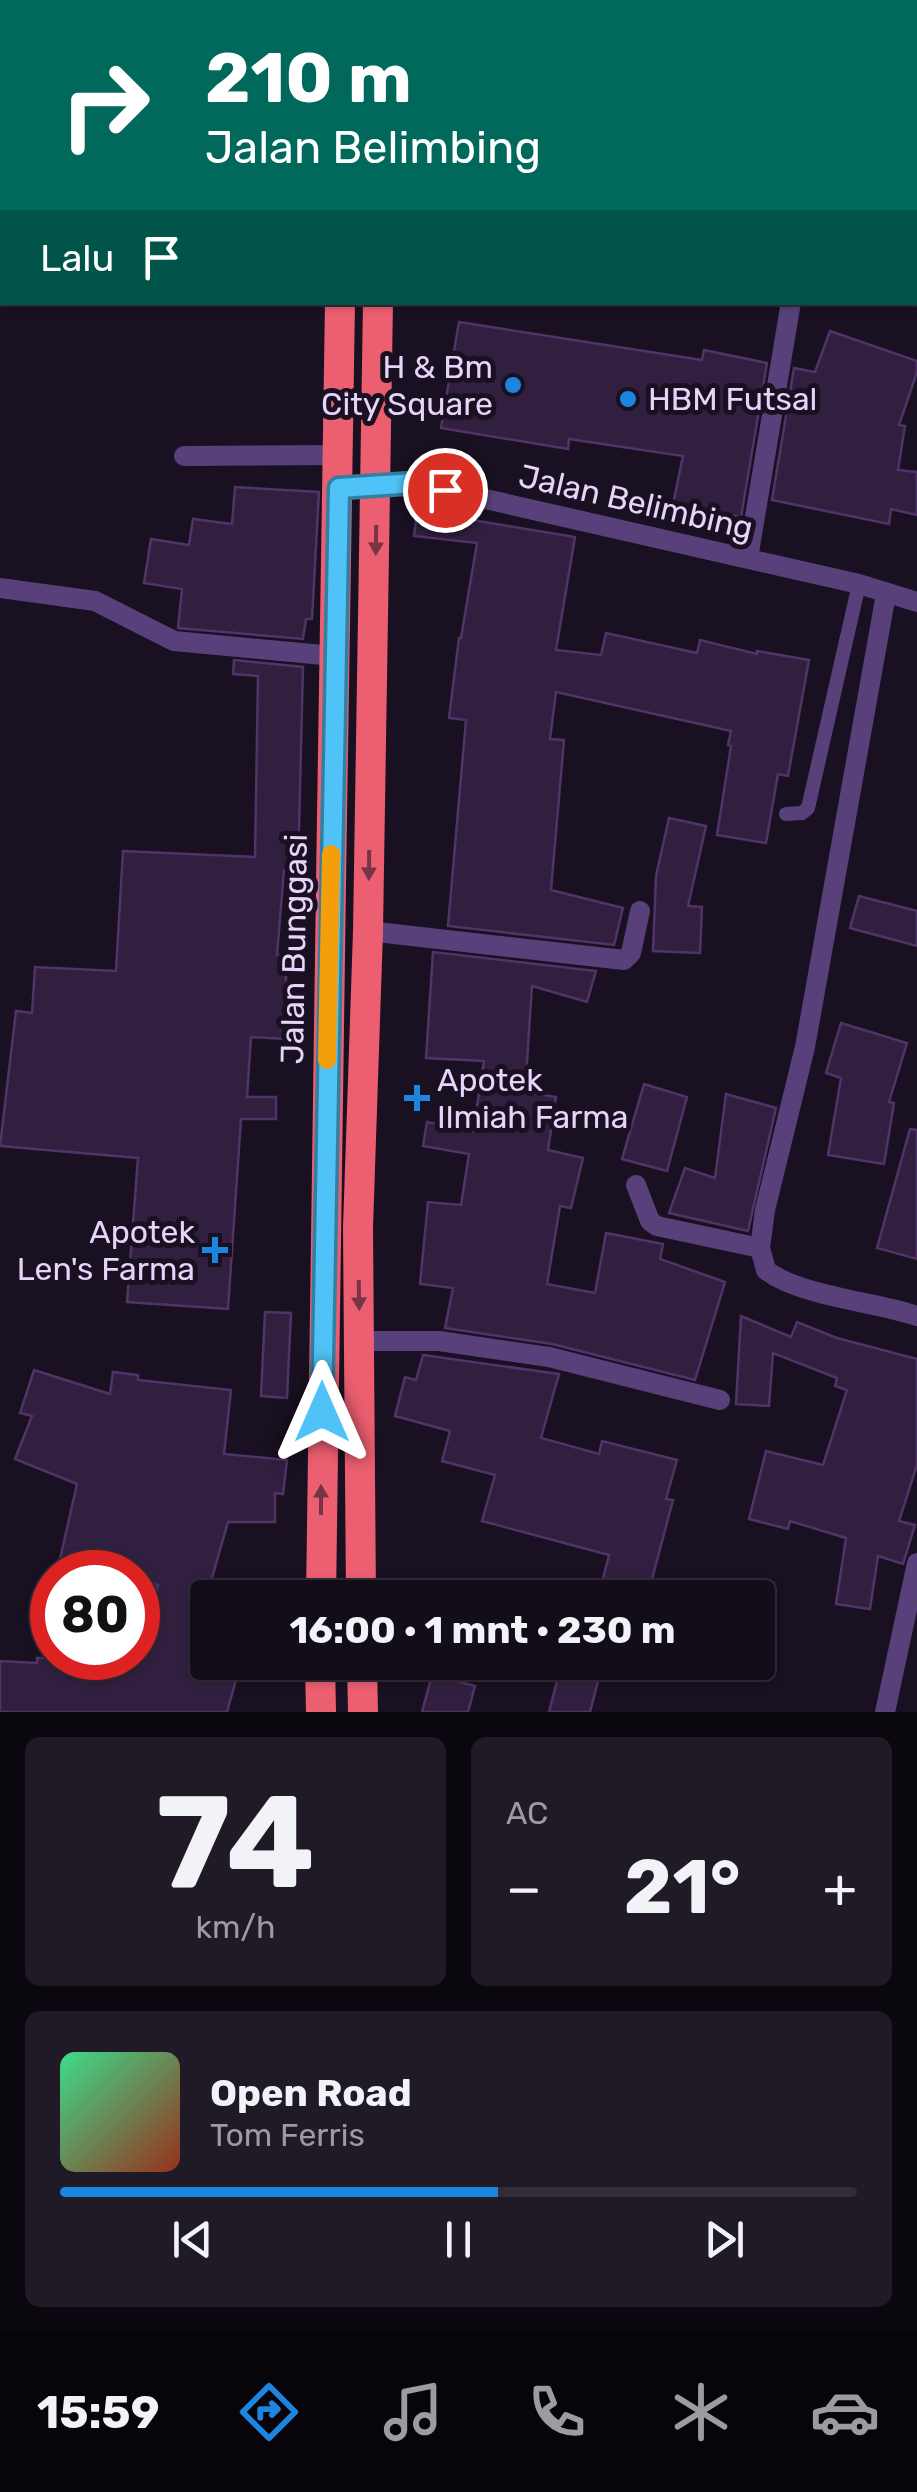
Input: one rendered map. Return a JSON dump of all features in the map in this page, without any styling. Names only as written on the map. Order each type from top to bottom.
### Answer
[{"type":"highway","name":"Jalan Bunggasi","points":[[321,1580],[340,305]]},
{"type":"highway","points":[[361,1580],[358,1228],[368,931],[378,305]]},
{"type":"highway","points":[[324,1226],[358,1228]]},
{"type":"highway","points":[[320,1680],[320,1712]]},
{"type":"highway","points":[[362,1680],[362,1712]]},
{"type":"street","points":[[748,558],[790,305]]},
{"type":"street","points":[[184,456],[338,455]]},
{"type":"street","name":"Jalan Belimbing","points":[[339,488],[415,483],[859,584],[917,602]]},
{"type":"street","points":[[0,588],[95,601],[174,641],[334,656]]},
{"type":"street","points":[[886,594],[805,1046],[765,1210],[760,1248],[766,1270],[786,1283],[917,1316]]},
{"type":"street","points":[[368,931],[624,960],[631,953],[640,910]]},
{"type":"street","points":[[636,1185],[650,1221],[657,1226],[760,1248]]},
{"type":"street","points":[[360,1341],[439,1341],[548,1357],[720,1400]]},
{"type":"street","points":[[885,1712],[917,1563]]},
{"type":"lane","points":[[786,814],[808,808],[859,584]]},
{"type":"building","points":[[459,322],[702,360],[704,350],[767,363],[741,517],[673,504],[683,456],[569,439],[568,449],[441,428]]},
{"type":"building","points":[[830,331],[917,361],[899,425],[905,426],[898,470],[917,472],[917,515],[891,509],[889,524],[772,500],[794,368],[815,372]]},
{"type":"building","points":[[235,487],[319,492],[312,619],[306,619],[303,639],[178,628],[182,589],[144,583],[151,539],[189,545],[193,519],[232,524]]},
{"type":"building","points":[[417,511],[575,537],[556,650],[601,655],[606,633],[697,653],[700,640],[757,654],[809,660],[788,776],[778,774],[766,843],[717,835],[731,731],[556,692],[550,739],[564,740],[551,890],[623,908],[614,945],[448,926],[466,720],[449,718],[477,543],[414,536]]},
{"type":"building","points":[[234,660],[303,667],[298,870],[284,870],[277,955],[286,954],[286,1039],[251,1037],[247,1097],[276,1097],[276,1119],[241,1119],[228,1309],[127,1302],[138,1158],[0,1146],[16,1011],[32,1013],[35,967],[116,971],[123,851],[255,857],[258,676],[233,674]]},
{"type":"building","points":[[669,818],[706,826],[688,906],[702,907],[700,953],[653,951],[656,876]]},
{"type":"building","points":[[859,896],[917,911],[917,946],[850,928]]},
{"type":"building","points":[[433,952],[596,971],[587,1002],[532,986],[525,1092],[556,1097],[548,1150],[583,1158],[571,1208],[560,1206],[547,1284],[595,1293],[606,1233],[663,1244],[660,1259],[725,1282],[695,1380],[552,1344],[445,1328],[453,1288],[420,1284],[428,1202],[461,1205],[469,1154],[423,1146],[427,1122],[473,1131],[484,1061],[426,1058]]},
{"type":"building","points":[[841,1023],[907,1043],[889,1102],[894,1103],[884,1164],[828,1155],[841,1078],[826,1073]]},
{"type":"building","points":[[644,1084],[687,1097],[667,1171],[622,1159]]},
{"type":"building","points":[[726,1094],[776,1108],[748,1231],[669,1213],[685,1168],[715,1178]]},
{"type":"building","points":[[910,1129],[917,1130],[917,1259],[877,1248]]},
{"type":"building","points":[[265,1312],[291,1313],[287,1398],[261,1396]]},
{"type":"building","points":[[741,1316],[791,1337],[797,1322],[837,1338],[917,1359],[917,1465],[899,1521],[915,1525],[903,1564],[878,1556],[870,1609],[836,1604],[846,1538],[790,1521],[788,1529],[749,1519],[766,1451],[823,1465],[847,1390],[835,1386],[837,1378],[773,1353],[769,1406],[736,1404]]},
{"type":"building","points":[[423,1355],[559,1374],[541,1438],[599,1454],[602,1441],[677,1460],[666,1499],[673,1500],[652,1580],[603,1580],[609,1555],[482,1521],[495,1475],[442,1461],[450,1431],[395,1416],[405,1377],[416,1380]]},
{"type":"building","points":[[34,1370],[110,1394],[113,1372],[138,1375],[138,1380],[231,1390],[224,1454],[287,1460],[283,1494],[275,1493],[275,1522],[228,1522],[211,1580],[190,1580],[190,1680],[236,1680],[227,1712],[0,1712],[0,1661],[30,1663],[30,1680],[160,1680],[160,1550],[62,1550],[77,1484],[15,1459],[32,1416],[20,1413]]},
{"type":"building","points":[[431,1680],[475,1686],[468,1712],[422,1712]]},
{"type":"building","points":[[557,1680],[598,1680],[590,1712],[549,1712]]},
{"type":"slow traffic","points":[[327,1060],[331,854]]},
{"type":"place","name":"H & Bm City Square","points":[[513,385]]},
{"type":"place","name":"HBM Futsal","points":[[628,399]]},
{"type":"place","name":"Apotek Ilmiah Farma","points":[[417,1098]]},
{"type":"place","name":"Apotek Len's Farma","points":[[215,1250]]},
{"type":"route","points":[[322,1412],[339,488],[415,483],[445,490]]}]
